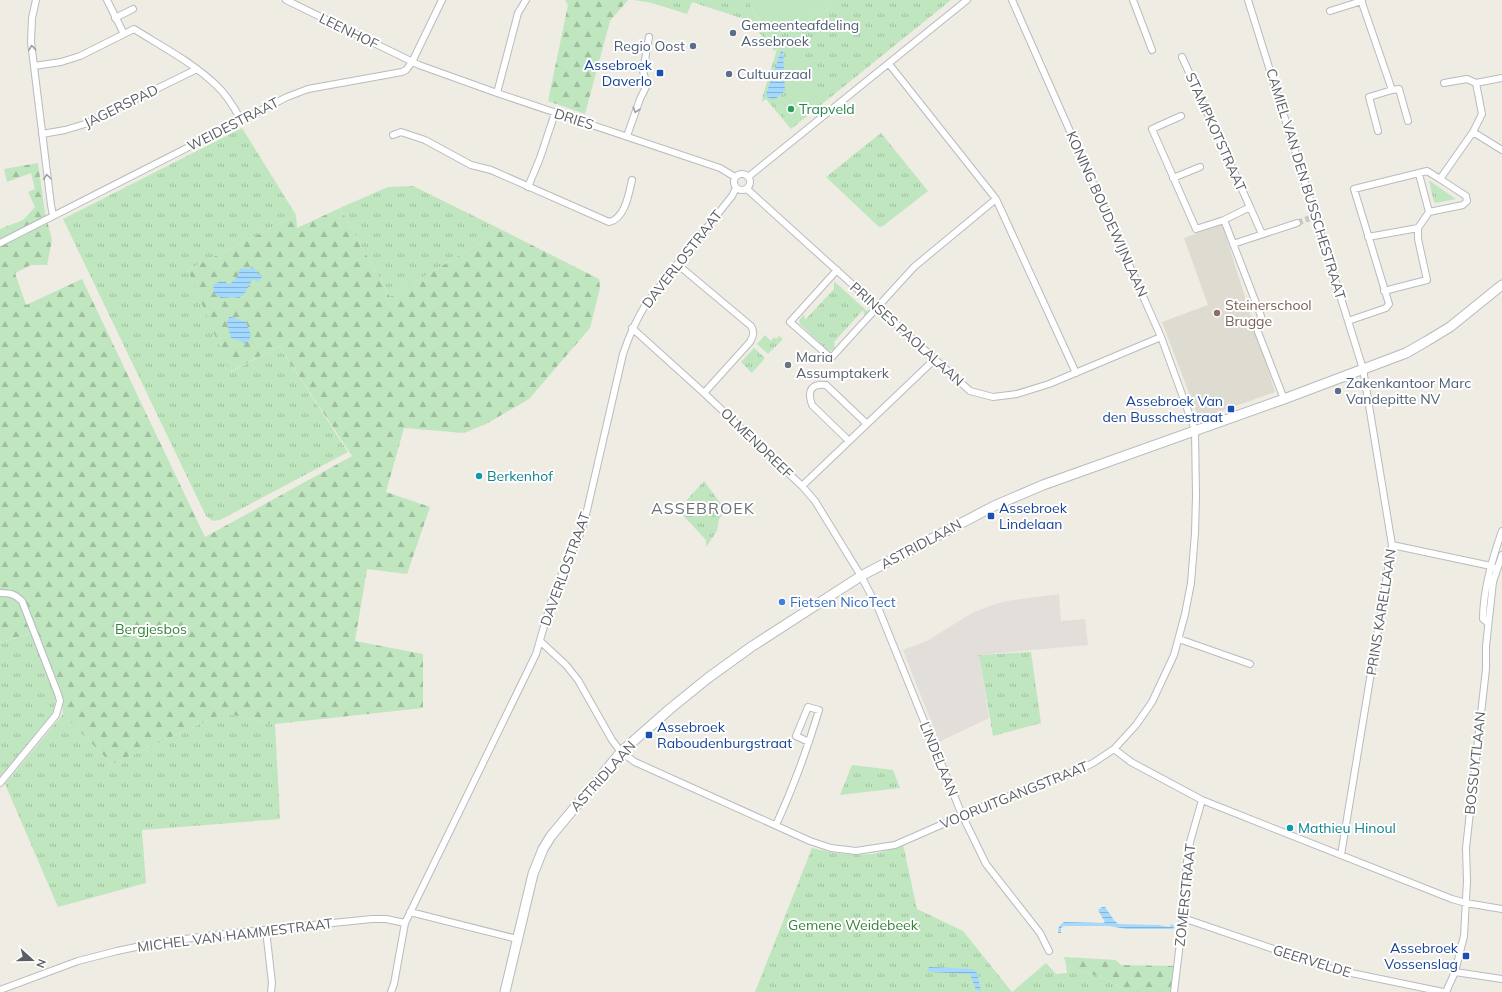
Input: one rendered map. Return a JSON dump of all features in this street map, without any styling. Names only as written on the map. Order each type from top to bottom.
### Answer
[{"type":"main road","name":"ASTRIDLAAN","points":[[505,992],[529,886],[537,862],[551,836],[621,752],[708,678],[751,647],[861,576],[994,506],[1043,485],[1284,399],[1406,353],[1427,341],[1471,311],[1502,285]]},
{"type":"street","points":[[36,0],[30,31],[53,216]]},
{"type":"street","points":[[107,0],[124,34]]},
{"type":"street","name":"LEENHOF","points":[[286,0],[412,62]]},
{"type":"street","name":"WEIDESTRAAT","points":[[0,243],[287,97],[308,89],[402,72],[406,70],[412,62],[442,0]]},
{"type":"street","points":[[497,93],[518,13],[526,0]]},
{"type":"street","points":[[748,177],[968,0]]},
{"type":"street","name":"KONING BOUDEWIJNLAAN","points":[[1012,0],[1161,337],[1195,430]]},
{"type":"street","points":[[1133,0],[1152,50]]},
{"type":"street","name":"CAMIEL VAN DEN BUSSCHESTRAAT","points":[[1248,0],[1313,217],[1363,369]]},
{"type":"street","points":[[1330,12],[1362,1],[1392,90]]},
{"type":"street","points":[[116,18],[133,9]]},
{"type":"street","points":[[34,66],[61,62],[74,58],[134,29],[196,69],[216,85],[241,120]]},
{"type":"street","points":[[627,136],[640,99],[647,85],[643,71],[649,37]]},
{"type":"street","name":"STAMPKOTSTRAAT","points":[[1182,57],[1262,234]]},
{"type":"street","name":"DRIES","points":[[412,62],[555,113],[720,168],[735,177]]},
{"type":"street","points":[[889,64],[996,199],[1076,373]]},
{"type":"street","name":"JAGERSPAD","points":[[42,134],[65,130],[85,124],[196,69]]},
{"type":"street","points":[[1444,83],[1467,79],[1476,83],[1502,78]]},
{"type":"street","points":[[1440,179],[1473,132],[1482,114],[1476,83]]},
{"type":"street","points":[[1378,131],[1369,97],[1399,89],[1408,121]]},
{"type":"street","points":[[528,187],[540,158],[555,113]]},
{"type":"street","points":[[1181,116],[1152,129],[1196,229],[1224,220],[1250,207]]},
{"type":"street","points":[[393,135],[401,132],[425,140],[471,165],[491,170],[609,222],[614,221],[621,213],[629,194],[632,180]]},
{"type":"street","points":[[1473,132],[1502,150]]},
{"type":"street","points":[[1173,178],[1200,167]]},
{"type":"street","points":[[1348,321],[1388,308],[1388,302],[1354,189],[1427,171],[1466,196],[1467,201],[1463,205],[1428,212]]},
{"type":"street","points":[[743,174],[748,177],[750,184],[747,189],[742,191],[736,188],[734,183],[735,177],[743,174]]},
{"type":"street","points":[[1384,291],[1427,280],[1418,239],[1418,228],[1428,212],[1419,174]]},
{"type":"street","name":"DAVERLOSTRAAT","points":[[391,992],[394,984],[405,923],[536,654],[554,592],[584,524],[623,354],[632,328],[646,304],[732,196],[736,188]]},
{"type":"street","name":"PRINSES PAOLALAAN","points":[[747,189],[970,391],[993,398],[1024,392],[1049,384],[1161,337]]},
{"type":"street","points":[[837,270],[790,322],[831,358],[914,267],[996,199]]},
{"type":"street","points":[[1224,220],[1262,316],[1258,324],[1258,332],[1284,399]]},
{"type":"street","points":[[1233,244],[1298,222]]},
{"type":"street","points":[[1368,237],[1418,228]]},
{"type":"street","points":[[678,264],[751,326],[754,333],[750,342],[704,393]]},
{"type":"street","name":"OLMENDREEF","points":[[632,328],[704,393],[802,486],[815,501],[861,576]]},
{"type":"street","points":[[802,486],[935,359]]},
{"type":"street","name":"PRINS KARELLAAN","points":[[1341,855],[1392,545],[1363,369]]},
{"type":"street","points":[[849,441],[812,405],[809,398],[813,387],[820,384],[826,385],[867,424]]},
{"type":"street","name":"VOORUITGANGSTRAAT","points":[[621,752],[642,766],[818,844],[838,849],[856,851],[895,845],[962,815],[1079,770],[1093,763],[1114,749],[1134,727],[1152,702],[1166,673],[1179,639],[1191,583],[1193,558],[1196,496],[1195,430]]},
{"type":"street","name":"BOSSUYTLAAN","points":[[1488,623],[1483,619],[1483,603],[1491,566],[1502,531]]},
{"type":"street","points":[[1392,545],[1491,566],[1497,570]]},
{"type":"street","name":"BOSSUYTLAAN","points":[[1444,992],[1455,972],[1460,957],[1464,936],[1467,881],[1466,848],[1472,788],[1477,763],[1486,670],[1488,623],[1493,582],[1502,555]]},
{"type":"street","name":"LINDELAAN","points":[[861,576],[879,610],[962,815],[986,864],[1040,933],[1049,951]]},
{"type":"street","points":[[0,593],[17,595],[22,601],[60,700],[56,715],[0,783]]},
{"type":"street","points":[[1179,639],[1250,664]]},
{"type":"street","points":[[540,640],[566,665],[578,680],[612,740],[621,752]]},
{"type":"street","points":[[776,825],[795,780],[809,742],[819,710],[808,707],[796,736],[809,742]]},
{"type":"street","points":[[1114,749],[1131,762],[1202,800],[1452,899],[1502,909]]},
{"type":"street","name":"ZOMERSTRAAT","points":[[1174,992],[1183,918],[1187,862],[1190,842],[1202,800]]},
{"type":"street","points":[[410,912],[517,939]]},
{"type":"street","name":"GEERVELDE","points":[[1183,918],[1332,969],[1444,992]]},
{"type":"street","name":"MICHEL VAN HAMMESTRAAT","points":[[0,990],[78,961],[156,943],[215,935],[372,919],[386,919],[405,923]]},
{"type":"street","points":[[266,930],[272,983],[271,992]]},
{"type":"street","points":[[1455,972],[1502,979]]},
{"type":"shaded area","name":"Steinerschool Brugge","points":[[1222,224],[1275,392],[1199,419],[1162,322],[1208,305],[1184,238]]},
{"type":"shaded area","points":[[1059,594],[1061,621],[1085,619],[1088,645],[979,655],[989,718],[939,742],[903,650],[927,641],[972,613],[992,605],[1006,601]]},
{"type":"green space","points":[[565,0],[628,0],[610,21],[585,114],[548,101],[568,5]]},
{"type":"green space","points":[[634,0],[748,0],[770,41],[829,8],[825,0],[951,0],[791,129],[766,99],[762,102],[777,49],[774,51],[769,43],[747,20],[692,2],[687,14],[652,3]]},
{"type":"green space","points":[[748,0],[825,0],[829,8],[770,41]]},
{"type":"green space","points":[[796,45],[811,79],[812,91],[821,101],[808,112],[789,88],[786,48]]},
{"type":"green space","name":"Trapveld","points":[[789,93],[807,114],[793,126],[775,105]]},
{"type":"green space","points":[[242,128],[296,215],[188,270],[231,372],[279,346],[348,452],[220,520],[213,521],[206,516],[63,219]]},
{"type":"green space","points":[[881,133],[928,191],[883,226],[879,227],[826,177]]},
{"type":"green space","name":"Bergjesbos","points":[[38,163],[45,213],[52,240],[47,265],[31,265],[15,273],[26,305],[82,279],[205,537],[352,456],[279,346],[230,372],[188,270],[296,215],[297,228],[340,208],[390,297],[502,230],[599,279],[600,288],[590,328],[529,399],[486,424],[464,433],[404,428],[386,492],[430,507],[407,574],[367,569],[355,641],[423,654],[423,708],[275,724],[224,713],[112,764],[63,714],[62,693],[37,631],[0,643],[0,229],[23,220],[35,207],[28,192],[35,189],[31,173],[7,182],[4,169]]},
{"type":"green space","points":[[1429,181],[1456,199],[1436,203],[1434,202]]},
{"type":"green space","points":[[413,186],[502,230],[390,297],[340,208],[388,187]]},
{"type":"green space","points":[[834,281],[868,312],[865,317],[863,310],[834,342],[835,349],[829,351],[800,324],[799,321],[804,314],[805,320],[834,289]]},
{"type":"green space","points":[[765,335],[771,341],[774,337],[776,339],[779,336],[783,339],[768,354],[757,344]]},
{"type":"green space","points":[[754,348],[765,358],[752,373],[741,362]]},
{"type":"green space","points":[[704,481],[726,511],[719,519],[717,531],[706,547],[706,540],[678,510]]},
{"type":"green space","points":[[32,633],[48,673],[56,699],[52,714],[0,777],[0,643]]},
{"type":"green space","points":[[1031,652],[1041,723],[993,736],[979,655]]},
{"type":"green space","points":[[224,713],[275,724],[280,819],[142,830],[146,883],[58,907],[5,784],[63,714],[112,764]]},
{"type":"green space","points":[[852,765],[893,770],[900,788],[840,795]]},
{"type":"green space","name":"Gemene Weidebeek","points":[[903,844],[917,909],[963,931],[1012,992],[755,992],[812,848],[836,853],[861,855],[880,852]]},
{"type":"green space","points":[[1064,957],[1116,960],[1121,965],[1176,966],[1171,992],[1129,992],[1105,979],[1066,965]]},
{"type":"green space","points":[[1046,963],[1056,974],[1067,973],[1066,965],[1105,979],[1129,992],[1012,992]]},
{"type":"water","points":[[781,51],[783,51],[785,91],[774,100],[767,97],[766,94]]},
{"type":"water","points":[[252,267],[258,274],[263,275],[258,282],[253,279],[242,296],[239,298],[221,298],[215,294],[213,291],[214,284],[221,281],[230,284],[238,276],[239,270],[242,268],[249,269]]},
{"type":"water","points":[[229,317],[246,322],[251,335],[249,341],[246,343],[231,338],[227,323]]},
{"type":"water","points":[[1105,907],[1118,924],[1159,925],[1169,927],[1172,924],[1174,927],[1173,929],[1127,929],[1109,926],[1064,926],[1061,928],[1061,933],[1058,933],[1059,926],[1064,922],[1105,922],[1098,910]]},
{"type":"water","points":[[929,967],[972,969],[977,973],[981,991],[976,990],[970,974],[931,972],[928,971]]},
{"type":"tunnel","points":[[1297,223],[1310,218]]},
{"type":"place","name":"Gemeenteafdeling Assebroek","points":[[733,33]]},
{"type":"place","name":"Regio Oost","points":[[693,46]]},
{"type":"place","name":"Assebroek Daverlo","points":[[660,73]]},
{"type":"place","name":"Cultuurzaal","points":[[729,74]]},
{"type":"place","name":"Trapveld","points":[[791,109]]},
{"type":"place","name":"Steinerschool Brugge","points":[[1217,313]]},
{"type":"place","name":"Maria Assumptakerk","points":[[788,365]]},
{"type":"place","name":"Zakenkantoor Marc Vandepitte NV","points":[[1338,391]]},
{"type":"place","name":"Assebroek Van den Busschestraat","points":[[1231,409]]},
{"type":"place","name":"Berkenhof","points":[[479,476]]},
{"type":"place","name":"Assebroek Lindelaan","points":[[991,516]]},
{"type":"place","name":"Fietsen NicoTect","points":[[782,602]]},
{"type":"place","name":"Assebroek Raboudenburgstraat","points":[[649,735]]},
{"type":"place","name":"Mathieu Hinoul","points":[[1290,828]]},
{"type":"place","name":"Assebroek Vossenslag","points":[[1466,956]]},
{"type":"district","name":"ASSEBROEK","points":[[703,508]]}]
